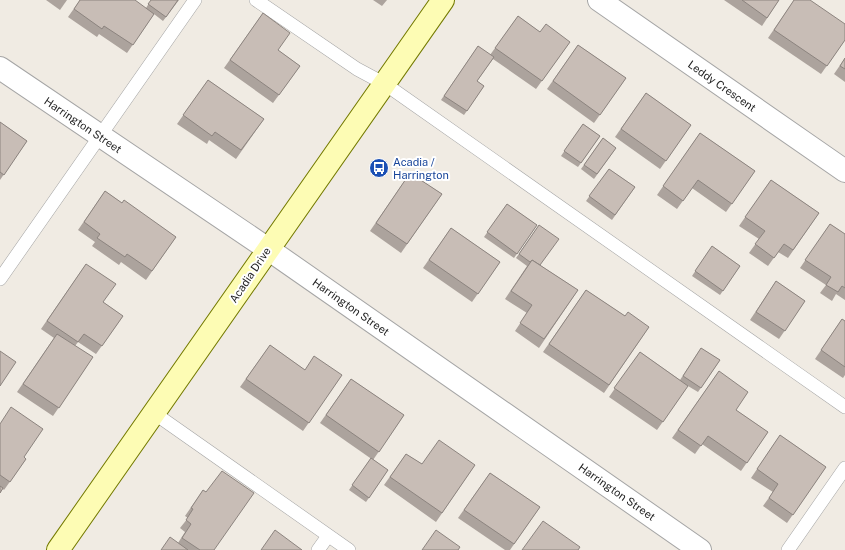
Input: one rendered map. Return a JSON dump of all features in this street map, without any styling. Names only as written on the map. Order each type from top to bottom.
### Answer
[{"type":"street","name":"Acadia Drive","points":[[58,550],[443,0]]},
{"type":"street","name":"Leddy Crescent","points":[[599,0],[845,171]]},
{"type":"street","name":"Harrington Street","points":[[0,68],[268,249],[700,550]]},
{"type":"lane","points":[[0,279],[195,0]]},
{"type":"lane","points":[[256,0],[357,69],[385,84],[845,407]]},
{"type":"lane","points":[[154,413],[349,550]]},
{"type":"lane","points":[[788,550],[845,468]]},
{"type":"lane","points":[[318,550],[328,536]]},
{"type":"building","points":[[80,0],[135,0],[154,14],[133,45],[104,26],[102,29],[74,9]]},
{"type":"building","points":[[151,0],[178,0],[166,17],[148,4]]},
{"type":"building","points":[[742,0],[779,0],[767,18]]},
{"type":"building","points":[[794,0],[810,0],[845,24],[845,40],[827,66],[774,30]]},
{"type":"building","points":[[263,13],[290,33],[278,50],[300,66],[279,95],[230,60]]},
{"type":"building","points":[[518,16],[540,32],[546,24],[570,42],[542,81],[495,48]]},
{"type":"building","points":[[578,45],[626,78],[600,115],[553,81]]},
{"type":"building","points":[[478,46],[494,57],[477,81],[484,86],[467,111],[444,96]]},
{"type":"building","points":[[845,58],[845,69],[840,66]]},
{"type":"building","points":[[208,80],[264,119],[241,150],[215,132],[212,136],[183,115]]},
{"type":"building","points":[[646,93],[691,125],[666,161],[621,129]]},
{"type":"building","points":[[0,122],[27,141],[4,175],[0,172]]},
{"type":"building","points":[[583,124],[600,136],[581,163],[564,151]]},
{"type":"building","points":[[700,133],[755,171],[732,204],[698,180],[683,201],[663,186]]},
{"type":"building","points":[[603,138],[616,148],[597,174],[584,165]]},
{"type":"building","points":[[609,169],[635,187],[615,215],[589,196]]},
{"type":"building","points":[[410,173],[442,194],[407,244],[376,223]]},
{"type":"building","points":[[771,180],[819,213],[793,250],[784,244],[774,258],[755,244],[765,231],[745,217]]},
{"type":"building","points":[[105,191],[122,203],[124,200],[176,237],[152,271],[127,254],[125,257],[97,238],[100,234],[84,222]]},
{"type":"building","points":[[507,204],[537,225],[517,254],[487,232]]},
{"type":"building","points":[[830,224],[845,234],[845,288],[842,286],[838,292],[826,285],[831,277],[805,260]]},
{"type":"building","points":[[539,225],[559,239],[540,265],[532,260],[530,262],[519,254]]},
{"type":"building","points":[[451,228],[500,262],[478,294],[429,260]]},
{"type":"building","points":[[712,246],[740,266],[723,291],[695,271]]},
{"type":"building","points":[[532,260],[578,290],[544,339],[520,323],[532,305],[511,291]]},
{"type":"building","points":[[86,264],[116,284],[103,302],[123,316],[102,346],[84,334],[78,342],[47,321]]},
{"type":"building","points":[[776,281],[805,301],[785,331],[756,312]]},
{"type":"building","points":[[586,290],[625,316],[628,312],[649,327],[609,385],[549,344]]},
{"type":"building","points":[[842,319],[845,321],[845,367],[821,350]]},
{"type":"building","points":[[57,334],[93,357],[59,408],[23,384]]},
{"type":"building","points":[[270,345],[305,370],[314,356],[342,375],[309,423],[246,379]]},
{"type":"building","points":[[701,348],[720,360],[701,388],[683,376]]},
{"type":"building","points":[[0,351],[16,362],[0,386]]},
{"type":"building","points":[[640,352],[688,386],[663,422],[614,388]]},
{"type":"building","points":[[719,371],[748,392],[736,410],[768,432],[747,463],[708,436],[701,446],[678,430]]},
{"type":"building","points":[[351,379],[404,415],[379,452],[326,415]]},
{"type":"building","points":[[11,407],[43,429],[24,457],[26,459],[10,482],[0,475],[0,424]]},
{"type":"building","points":[[780,435],[826,467],[793,515],[769,498],[778,484],[757,469]]},
{"type":"building","points":[[439,440],[475,465],[442,513],[390,477],[406,454],[422,464]]},
{"type":"building","points":[[371,458],[388,470],[369,498],[352,485]]},
{"type":"building","points":[[222,471],[254,493],[214,550],[200,550],[182,538],[191,524],[186,520],[193,509],[191,508],[203,490],[206,492]]},
{"type":"building","points":[[490,473],[540,507],[514,544],[464,510]]},
{"type":"building","points":[[0,486],[3,488],[0,493]]},
{"type":"building","points":[[543,521],[580,547],[578,550],[522,550]]},
{"type":"building","points":[[275,530],[302,550],[261,550]]},
{"type":"building","points":[[436,530],[460,547],[458,550],[422,550]]},
{"type":"building","points":[[170,537],[188,550],[161,550]]},
{"type":"place","name":"Acadia / Harrington","points":[[379,168]]}]
